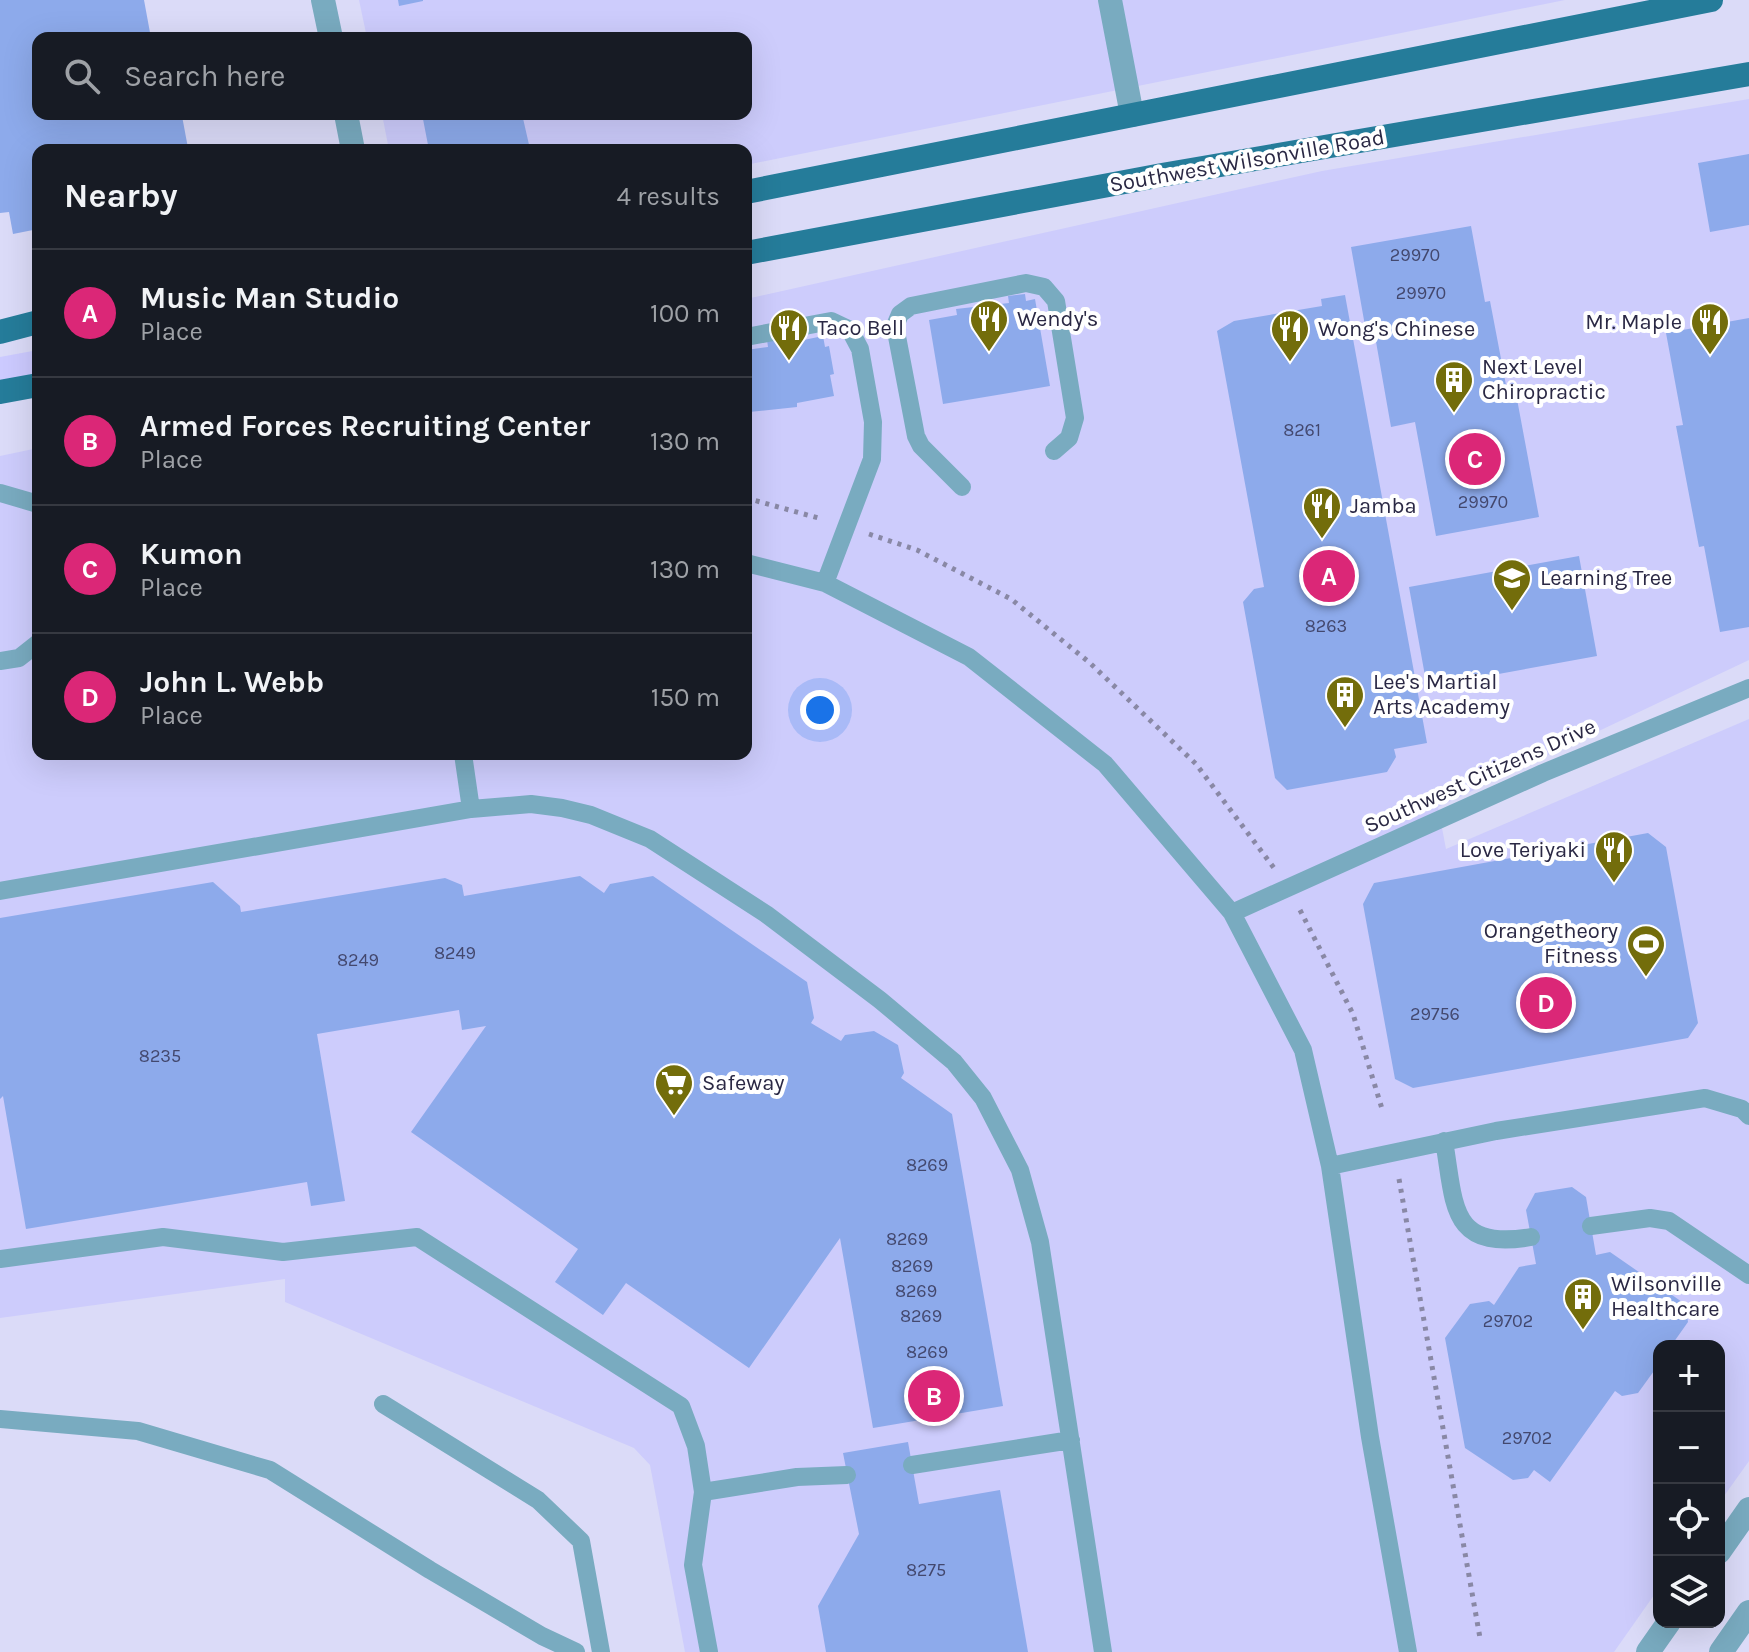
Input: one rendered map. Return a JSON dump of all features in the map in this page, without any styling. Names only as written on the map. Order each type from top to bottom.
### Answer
[{"type":"main road","points":[[752,191],[1711,0]]},
{"type":"main road","name":"Southwest Wilsonville Road","points":[[752,252],[1177,172],[1749,74]]},
{"type":"main road","points":[[0,332],[32,324]]},
{"type":"main road","points":[[0,392],[32,386]]},
{"type":"street","points":[[323,0],[330,32]]},
{"type":"street","points":[[1110,0],[1132,115]]},
{"type":"street","points":[[347,120],[352,144]]},
{"type":"street","points":[[1725,1543],[1749,1509]]},
{"type":"street","points":[[1721,1652],[1749,1612]]},
{"type":"street","points":[[1648,1652],[1665,1628]]},
{"type":"lane","points":[[962,487],[921,446],[916,436],[895,326],[900,314],[911,306],[1026,283],[1044,287],[1051,293],[1056,301],[1075,418],[1069,438],[1054,451]]},
{"type":"lane","points":[[752,336],[831,321],[850,330],[860,349],[875,440],[872,459],[825,583]]},
{"type":"lane","points":[[0,493],[32,502]]},
{"type":"lane","points":[[752,565],[825,583],[969,657],[1105,764],[1232,913],[1303,1050],[1330,1166],[1368,1424],[1408,1652]]},
{"type":"lane","points":[[0,661],[19,658],[32,648]]},
{"type":"lane","name":"Southwest Citizens Drive","points":[[1232,913],[1543,773],[1749,688]]},
{"type":"lane","points":[[464,760],[471,809]]},
{"type":"lane","points":[[0,891],[471,809],[531,804],[591,815],[650,839],[766,914],[880,1000],[954,1062],[983,1098],[1020,1170],[1040,1242],[1103,1652]]},
{"type":"lane","points":[[1330,1166],[1444,1141],[1705,1098],[1742,1109],[1749,1116]]},
{"type":"lane","points":[[1444,1141],[1455,1206],[1470,1231],[1497,1242],[1531,1237]]},
{"type":"lane","points":[[1591,1226],[1650,1218],[1669,1221],[1749,1275]]},
{"type":"lane","points":[[0,1259],[163,1237],[283,1252],[417,1237],[681,1406],[696,1446],[703,1492],[693,1565],[709,1652]]},
{"type":"lane","points":[[383,1404],[538,1500],[581,1541],[601,1652]]},
{"type":"lane","points":[[0,1419],[138,1431],[270,1470],[442,1578],[542,1636],[576,1652]]},
{"type":"lane","points":[[912,1465],[1071,1440]]},
{"type":"lane","points":[[703,1492],[797,1477],[847,1475]]},
{"type":"path","points":[[1398,1172],[1480,1638]]},
{"type":"shaded area","points":[[359,0],[1565,0],[752,164],[752,144],[388,144],[383,120],[752,120],[752,32],[366,32]]},
{"type":"shaded area","points":[[1749,99],[1749,660],[1438,807],[1446,849],[1749,719],[1749,1461],[1725,1495],[1725,1340],[1653,1340],[1653,1597],[1614,1652],[685,1652],[650,1465],[634,1448],[285,1302],[285,1279],[0,1318],[0,456],[32,449],[32,760],[752,760],[752,298],[1322,171]]},
{"type":"shaded area","points":[[32,351],[32,374],[0,381],[0,357]]},
{"type":"building","points":[[0,0],[144,0],[150,32],[32,32],[32,120],[183,120],[187,144],[32,144],[32,230],[13,234],[9,212],[0,213]]},
{"type":"building","points":[[398,0],[423,0],[423,1],[399,6]]},
{"type":"building","points":[[423,120],[523,120],[529,144],[428,144]]},
{"type":"building","points":[[1749,154],[1749,225],[1710,232],[1698,163]]},
{"type":"building","points":[[1471,226],[1485,302],[1490,301],[1506,385],[1514,383],[1539,517],[1436,536],[1415,422],[1391,427],[1375,336],[1367,337],[1351,247]]},
{"type":"building","name":"Wendy's","points":[[1025,294],[1026,301],[1035,299],[1050,386],[943,404],[929,320],[957,315],[956,309],[1009,303],[1008,296]]},
{"type":"building","points":[[1345,295],[1427,743],[1394,749],[1396,757],[1387,772],[1287,790],[1275,778],[1243,602],[1254,589],[1264,587],[1217,331],[1234,321],[1322,306],[1321,299]]},
{"type":"building","points":[[1749,318],[1749,627],[1720,632],[1704,546],[1699,547],[1676,426],[1683,425],[1666,333]]},
{"type":"building","name":"Taco Bell","points":[[793,336],[794,342],[823,336],[825,347],[829,346],[834,396],[797,403],[797,407],[752,412],[752,349],[768,347],[767,340]]},
{"type":"building","points":[[1579,556],[1597,656],[1427,687],[1409,587]]},
{"type":"building","points":[[1648,833],[1666,847],[1698,1023],[1688,1038],[1413,1088],[1395,1079],[1363,904],[1374,883]]},
{"type":"building","points":[[580,876],[604,893],[610,884],[653,876],[807,982],[814,1018],[811,1023],[841,1041],[845,1035],[874,1031],[898,1045],[904,1073],[901,1078],[952,1114],[1003,1406],[873,1428],[840,1238],[749,1368],[626,1283],[603,1315],[555,1282],[578,1249],[411,1132],[486,1026],[462,1030],[459,1010],[317,1034],[345,1201],[311,1206],[307,1182],[26,1229],[3,1096],[0,1099],[0,918],[213,882],[240,906],[241,912],[445,878],[462,885],[464,896]]},
{"type":"building","points":[[1572,1187],[1586,1197],[1596,1255],[1610,1252],[1685,1304],[1688,1322],[1675,1340],[1653,1340],[1653,1372],[1638,1393],[1622,1396],[1615,1391],[1550,1482],[1534,1470],[1528,1478],[1513,1480],[1465,1448],[1445,1338],[1470,1304],[1489,1301],[1494,1305],[1519,1267],[1536,1264],[1526,1210],[1535,1193]]},
{"type":"building","points":[[908,1442],[919,1504],[1000,1490],[1028,1652],[826,1652],[818,1606],[859,1534],[843,1453]]},
{"type":"place","name":"Wendy's","points":[[989,353]]},
{"type":"place","name":"Mr. Maple","points":[[1710,356]]},
{"type":"place","name":"Taco Bell","points":[[789,362]]},
{"type":"place","name":"Wong's Chinese","points":[[1290,363]]},
{"type":"place","name":"Next Level Chiropractic","points":[[1454,414]]},
{"type":"place","name":"Kumon","points":[[1475,459]]},
{"type":"place","name":"Jamba","points":[[1322,540]]},
{"type":"place","name":"Music Man Studio","points":[[1329,576]]},
{"type":"place","name":"Learning Tree","points":[[1512,612]]},
{"type":"place","name":"Lee's Martial Arts Academy","points":[[1345,729]]},
{"type":"place","name":"Love Teriyaki","points":[[1614,884]]},
{"type":"place","name":"Orangetheory Fitness","points":[[1646,978]]},
{"type":"place","name":"John L. Webb","points":[[1546,1003]]},
{"type":"place","name":"Safeway","points":[[674,1117]]},
{"type":"place","name":"Wilsonville Healthcare","points":[[1583,1331]]},
{"type":"place","name":"Armed Forces Recruiting Center","points":[[934,1396]]}]
